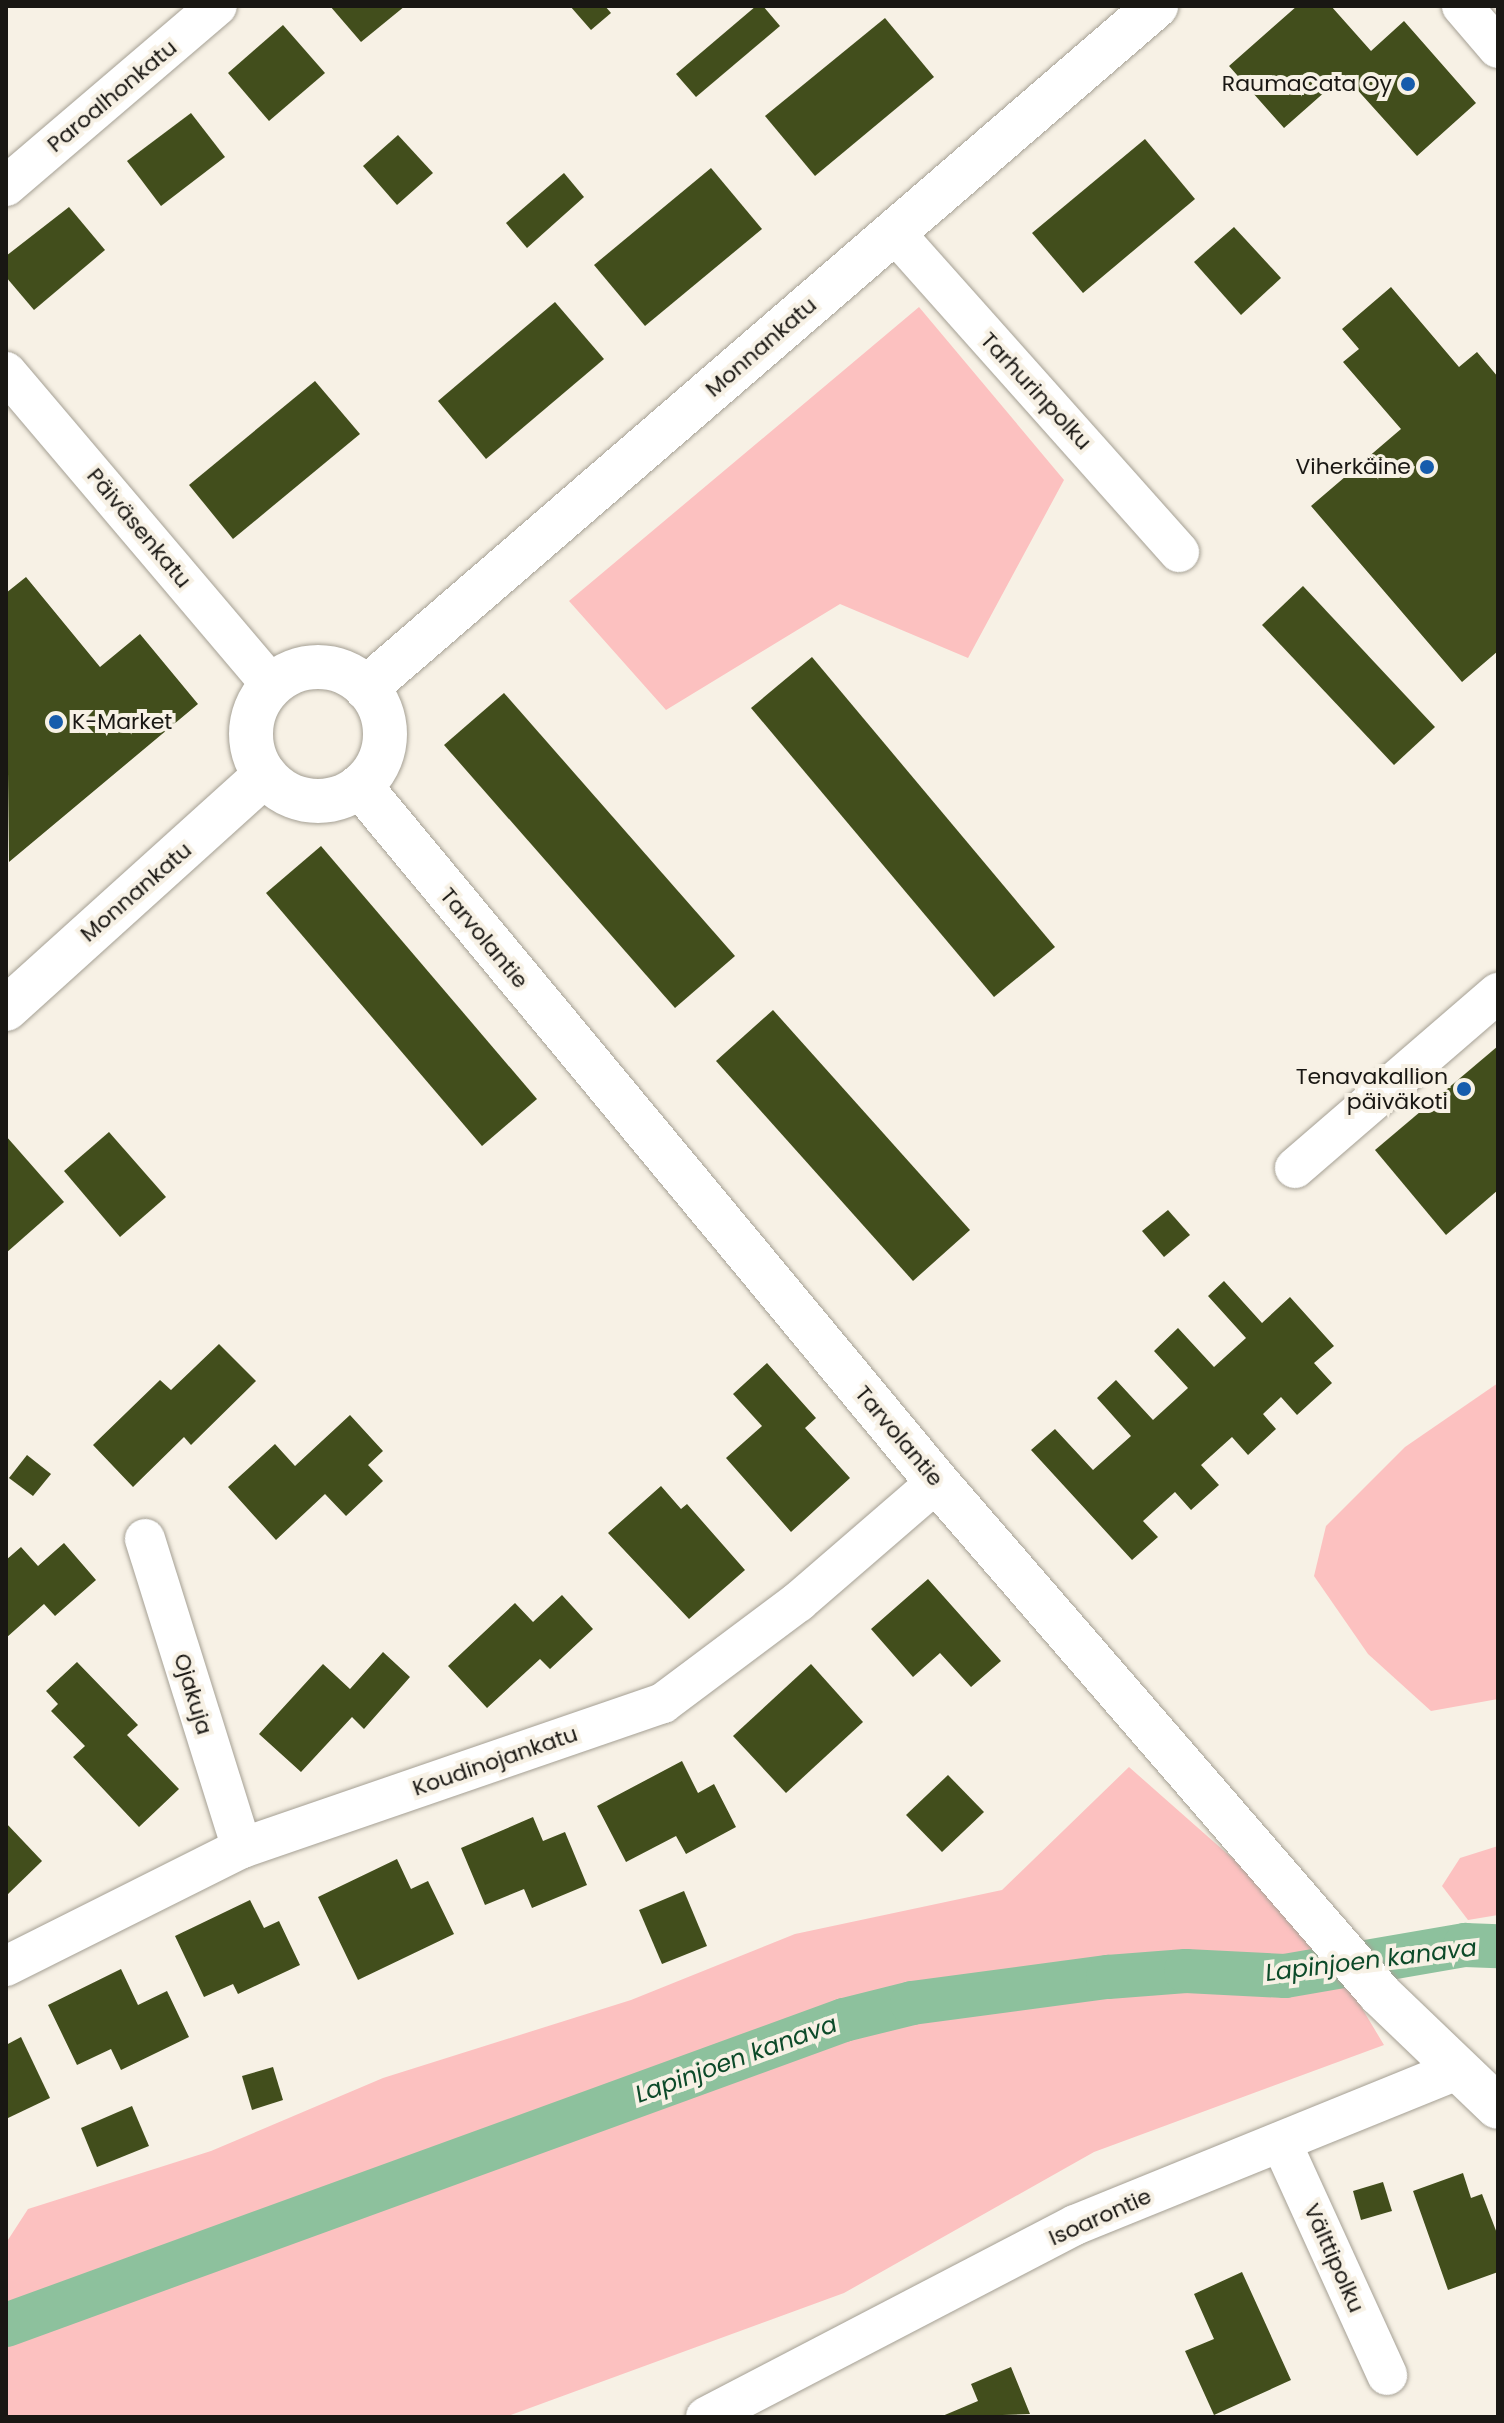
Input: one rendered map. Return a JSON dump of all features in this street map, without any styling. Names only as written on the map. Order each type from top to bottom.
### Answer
[{"type":"main road","name":"Monnankatu","points":[[366,688],[1156,6]]},
{"type":"main road","points":[[308,667],[338,669],[366,688],[378,704],[385,727],[375,770],[360,786],[323,801],[300,799],[265,775],[254,754],[250,731],[256,706],[271,685],[308,667]]},
{"type":"main road","name":"Monnankatu","points":[[6,1009],[265,775]]},
{"type":"main road","name":"Tarvolantie","points":[[360,786],[937,1482],[1330,1938],[1380,1994],[1456,2070]]},
{"type":"main road","points":[[1456,2070],[1498,2107]]},
{"type":"street","name":"Paroalhonkatu","points":[[6,186],[217,6]]},
{"type":"street","points":[[1462,6],[1498,48]]},
{"type":"street","name":"Tarhurinpolku","points":[[893,231],[1179,552]]},
{"type":"street","name":"Päiväsenkatu","points":[[6,372],[271,685]]},
{"type":"street","points":[[1295,1168],[1498,993]]},
{"type":"street","name":"Koudinojankatu","points":[[6,1966],[242,1848],[663,1703],[798,1602],[937,1482]]},
{"type":"street","name":"Ojakuja","points":[[145,1539],[242,1848]]},
{"type":"street","name":"Isoarontie","points":[[706,2417],[1075,2225],[1456,2070]]},
{"type":"street","name":"Välttipolku","points":[[1281,2142],[1387,2375]]},
{"type":"shaded area","points":[[919,307],[1064,480],[968,658],[840,604],[666,710],[569,601]]},
{"type":"shaded area","points":[[1498,1383],[1498,1699],[1431,1711],[1368,1654],[1314,1576],[1326,1526],[1405,1447]]},
{"type":"shaded area","points":[[1129,1767],[1317,1933],[1384,2045],[1094,2152],[844,2293],[505,2417],[6,2417],[6,2243],[28,2209],[211,2151],[383,2078],[631,2000],[795,1934],[1002,1890]]},
{"type":"shaded area","points":[[1498,1846],[1498,1915],[1468,1920],[1442,1886],[1460,1858]]},
{"type":"building","points":[[330,6],[405,6],[361,42]]},
{"type":"building","points":[[570,6],[605,6],[611,13],[591,30]]},
{"type":"building","points":[[756,6],[763,6],[780,26],[696,97],[676,74]]},
{"type":"building","points":[[1297,6],[1331,6],[1371,51],[1404,21],[1476,103],[1417,156],[1344,75],[1284,128],[1229,66]]},
{"type":"building","points":[[885,18],[934,77],[815,176],[765,116]]},
{"type":"building","points":[[283,25],[325,73],[269,121],[228,73]]},
{"type":"building","points":[[191,113],[225,157],[161,206],[127,161]]},
{"type":"building","points":[[398,135],[433,173],[397,205],[363,166]]},
{"type":"building","points":[[1145,139],[1195,199],[1083,293],[1032,233]]},
{"type":"building","points":[[711,168],[762,229],[645,326],[594,265]]},
{"type":"building","points":[[564,173],[584,197],[527,248],[506,223]]},
{"type":"building","points":[[69,207],[105,250],[34,310],[6,277],[6,256]]},
{"type":"building","points":[[1234,227],[1281,278],[1241,315],[1194,262]]},
{"type":"building","name":"Viherkäine","points":[[1391,287],[1459,367],[1477,352],[1498,377],[1498,651],[1462,682],[1311,506],[1401,429],[1343,362],[1359,349],[1342,329]]},
{"type":"building","points":[[555,302],[604,359],[486,459],[438,401]]},
{"type":"building","points":[[315,381],[360,434],[233,539],[189,485]]},
{"type":"building","name":"K-Market","points":[[26,577],[100,667],[140,634],[198,704],[9,862],[6,593]]},
{"type":"building","points":[[1303,586],[1435,727],[1394,765],[1262,625]]},
{"type":"building","points":[[812,657],[1055,947],[994,997],[751,708]]},
{"type":"building","points":[[504,693],[735,956],[675,1008],[444,745]]},
{"type":"building","points":[[321,846],[537,1099],[482,1146],[266,893]]},
{"type":"building","points":[[773,1010],[970,1230],[913,1281],[716,1061]]},
{"type":"building","name":"Tenavakallion päiväkoti","points":[[1498,1046],[1498,1190],[1446,1235],[1375,1150]]},
{"type":"building","points":[[109,1132],[166,1197],[120,1237],[64,1171]]},
{"type":"building","points":[[6,1136],[64,1202],[6,1253]]},
{"type":"building","points":[[1168,1210],[1190,1235],[1164,1257],[1142,1231]]},
{"type":"building","points":[[1224,1281],[1262,1323],[1290,1297],[1334,1346],[1314,1363],[1332,1383],[1297,1415],[1281,1397],[1263,1414],[1276,1429],[1248,1455],[1232,1437],[1201,1465],[1219,1485],[1191,1510],[1175,1492],[1143,1521],[1158,1537],[1132,1560],[1031,1450],[1055,1429],[1093,1470],[1131,1436],[1097,1398],[1116,1380],[1153,1420],[1188,1388],[1154,1351],[1178,1328],[1214,1367],[1246,1338],[1208,1296]]},
{"type":"building","points":[[219,1344],[256,1381],[191,1445],[184,1437],[133,1487],[93,1445],[160,1380],[171,1390]]},
{"type":"building","points":[[767,1363],[816,1418],[805,1428],[850,1478],[791,1532],[726,1458],[762,1426],[733,1394]]},
{"type":"building","points":[[350,1415],[383,1451],[368,1465],[383,1481],[346,1516],[325,1494],[276,1540],[228,1487],[275,1444],[295,1466]]},
{"type":"building","points":[[27,1455],[51,1474],[33,1496],[9,1478]]},
{"type":"building","points":[[661,1486],[681,1509],[687,1504],[745,1570],[689,1619],[608,1533]]},
{"type":"building","points":[[64,1543],[96,1580],[55,1616],[44,1604],[6,1638],[6,1560],[21,1547],[38,1566]]},
{"type":"building","points":[[928,1579],[1001,1661],[971,1687],[940,1653],[913,1677],[871,1629]]},
{"type":"building","points":[[562,1595],[593,1629],[550,1669],[540,1659],[487,1708],[448,1666],[515,1603],[533,1622]]},
{"type":"building","points":[[383,1652],[410,1677],[364,1729],[352,1717],[301,1772],[259,1734],[323,1664],[350,1689]]},
{"type":"building","points":[[77,1662],[138,1725],[127,1735],[179,1789],[139,1827],[73,1757],[85,1746],[51,1711],[58,1704],[46,1691]]},
{"type":"building","points":[[811,1664],[863,1722],[786,1793],[733,1736]]},
{"type":"building","points":[[682,1761],[698,1793],[714,1784],[736,1827],[686,1854],[676,1836],[626,1862],[597,1806]]},
{"type":"building","points":[[948,1775],[984,1812],[942,1852],[906,1815]]},
{"type":"building","points":[[533,1817],[543,1841],[565,1832],[587,1885],[532,1908],[524,1889],[485,1905],[461,1848]]},
{"type":"building","points":[[6,1823],[42,1861],[6,1896]]},
{"type":"building","points":[[397,1859],[411,1889],[428,1881],[454,1934],[358,1980],[318,1897]]},
{"type":"building","points":[[684,1891],[707,1946],[662,1964],[639,1910]]},
{"type":"building","points":[[250,1900],[264,1928],[279,1921],[300,1965],[238,1994],[233,1984],[204,1997],[175,1936]]},
{"type":"building","points":[[121,1969],[138,2005],[167,1991],[189,2037],[121,2070],[111,2049],[77,2065],[48,2005]]},
{"type":"building","points":[[21,2037],[50,2098],[8,2118],[6,2045]]},
{"type":"building","points":[[273,2067],[283,2100],[252,2110],[242,2076]]},
{"type":"building","points":[[132,2106],[149,2146],[97,2167],[81,2128]]},
{"type":"building","points":[[1463,2173],[1471,2198],[1482,2194],[1498,2236],[1498,2272],[1448,2290],[1413,2191]]},
{"type":"building","points":[[1383,2182],[1392,2211],[1361,2220],[1353,2191]]},
{"type":"building","points":[[1242,2272],[1291,2380],[1214,2415],[1185,2351],[1214,2339],[1194,2294]]},
{"type":"building","points":[[1011,2367],[1030,2414],[940,2417],[978,2401],[971,2384]]},
{"type":"waterway","name":"Lapinjoen kanava","points":[[6,2325],[844,2020],[912,2003],[1108,1977],[1186,1971],[1285,1976],[1465,1945],[1498,1946]]},
{"type":"place","name":"RaumaCata Oy","points":[[1408,84]]},
{"type":"place","name":"Viherkäine","points":[[1427,467]]},
{"type":"place","name":"K-Market","points":[[56,722]]},
{"type":"place","name":"Tenavakallion päiväkoti","points":[[1464,1089]]}]
